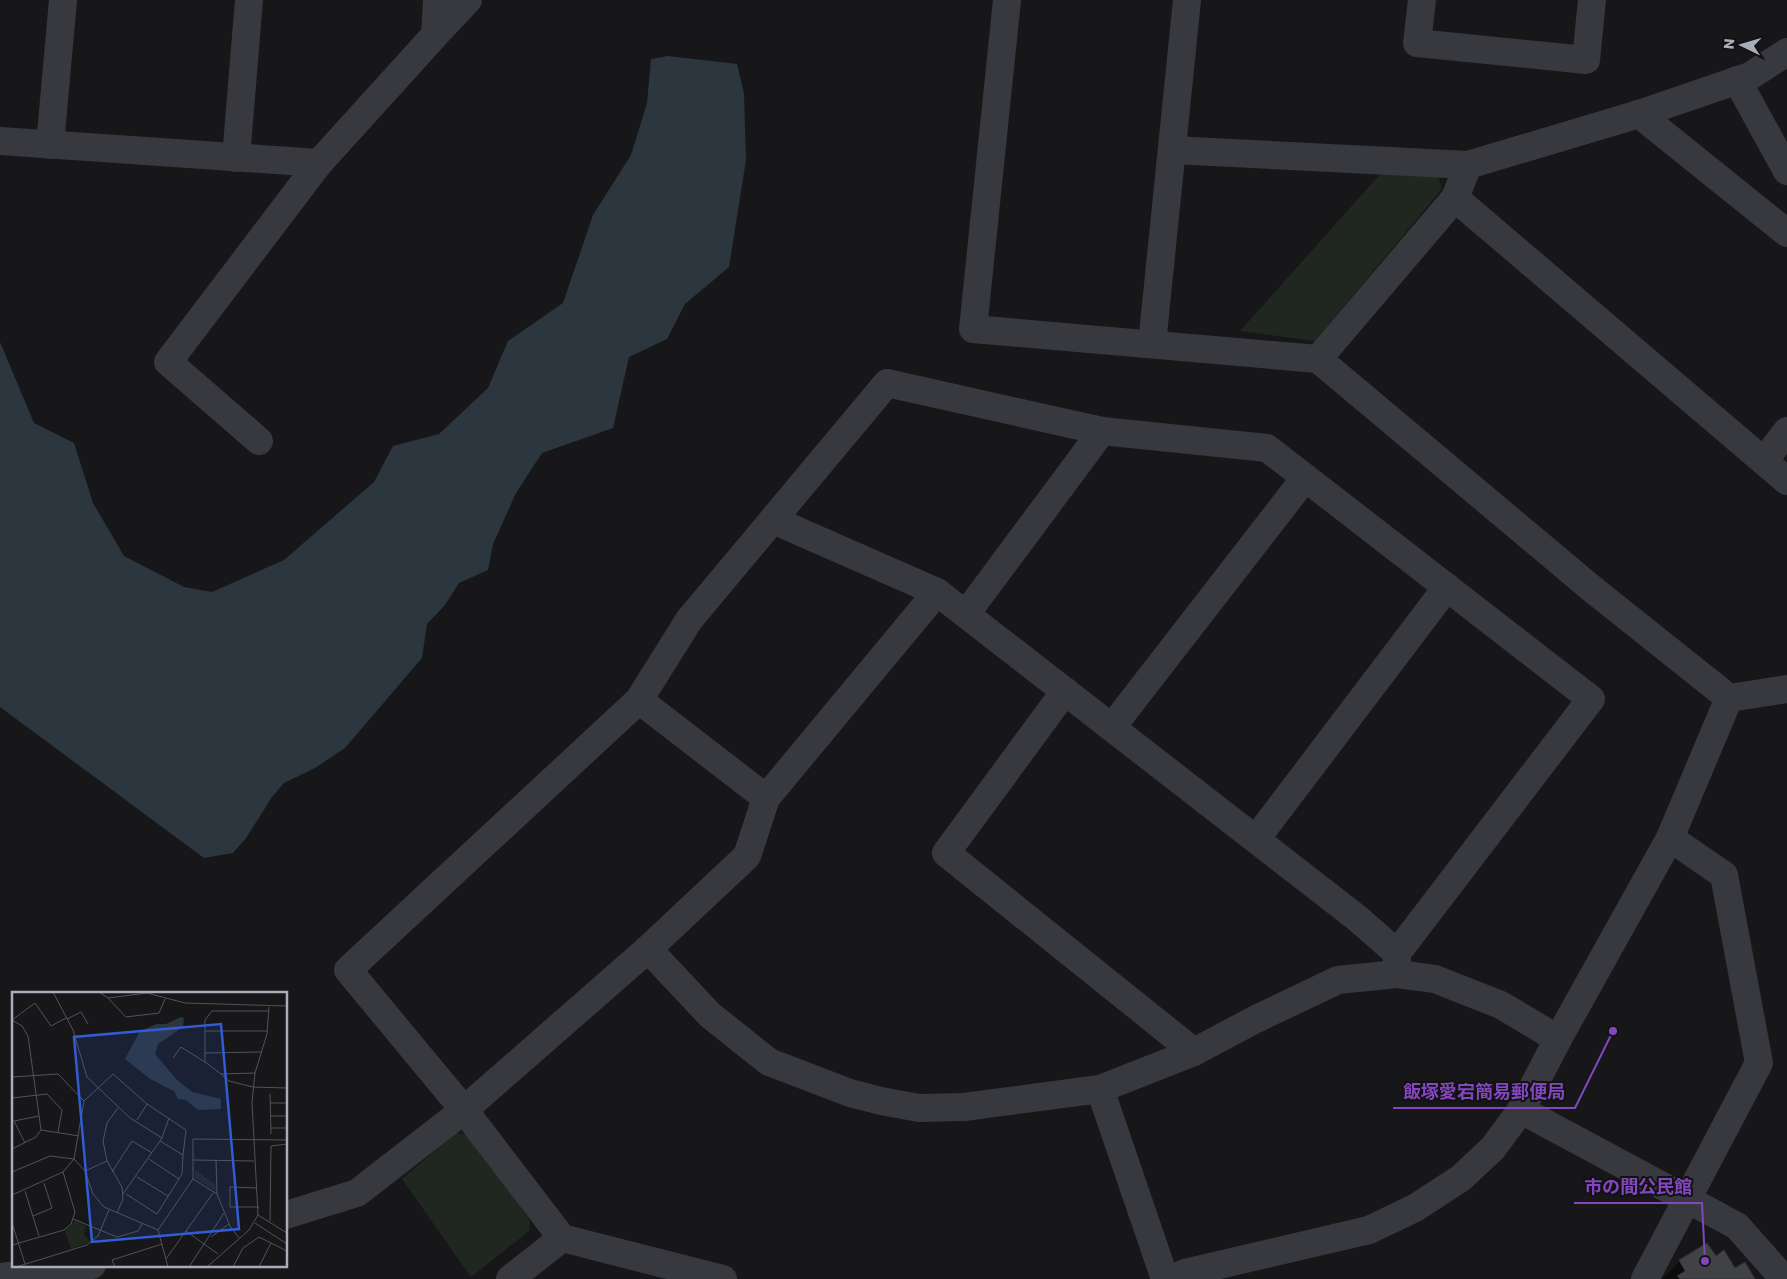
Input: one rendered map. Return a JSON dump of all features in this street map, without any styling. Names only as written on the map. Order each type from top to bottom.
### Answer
[{"type":"street","points":[[50,144],[63,0]]},
{"type":"street","points":[[236,158],[249,0]]},
{"type":"street","points":[[435,35],[437,0]]},
{"type":"street","points":[[259,441],[168,362],[319,163],[468,0]]},
{"type":"street","points":[[1007,0],[973,329],[1318,358],[1583,581],[1729,698],[1787,689]]},
{"type":"street","points":[[1152,344],[1187,0]]},
{"type":"street","points":[[1422,0],[1417,44],[1586,60],[1592,0]]},
{"type":"street","points":[[1172,150],[1468,165],[1639,114],[1750,76],[1787,52]]},
{"type":"street","points":[[1737,80],[1787,171]]},
{"type":"street","points":[[1639,114],[1787,234]]},
{"type":"street","points":[[0,141],[319,163]]},
{"type":"street","points":[[1318,358],[1455,198],[1468,165]]},
{"type":"street","points":[[1455,198],[1787,481]]},
{"type":"street","points":[[648,949],[710,1016],[769,1062],[850,1092],[881,1101],[920,1108],[964,1106],[1100,1089],[1194,1052],[1256,1019],[1338,980],[1397,963],[1591,699],[1267,448],[1102,431],[887,384],[689,620],[639,700],[348,970],[464,1110],[562,1238],[722,1279]]},
{"type":"street","points":[[966,614],[1102,431]]},
{"type":"street","points":[[1764,461],[1787,431]]},
{"type":"street","points":[[1112,727],[1305,478]]},
{"type":"street","points":[[773,520],[938,592],[1357,918],[1397,963],[1501,1005],[1558,1039]]},
{"type":"street","points":[[1256,839],[1447,587]]},
{"type":"street","points":[[288,1214],[357,1193],[464,1110],[648,949],[746,856],[766,798],[938,592]]},
{"type":"street","points":[[1065,691],[946,853],[1194,1052]]},
{"type":"street","points":[[1171,1279],[1185,1273],[1369,1230],[1415,1208],[1461,1178],[1493,1148],[1521,1110],[1558,1039],[1670,838],[1729,698]]},
{"type":"street","points":[[639,700],[766,798]]},
{"type":"street","points":[[1646,1279],[1759,1063],[1724,875],[1670,838]]},
{"type":"street","points":[[1100,1089],[1165,1279]]},
{"type":"street","points":[[1521,1110],[1737,1226],[1784,1279]]},
{"type":"street","points":[[510,1279],[562,1238]]},
{"type":"street","points":[[0,1277],[84,1266]]},
{"type":"shaded area","points":[[668,56],[737,64],[744,93],[746,160],[729,267],[685,304],[667,339],[629,357],[613,428],[542,453],[516,493],[493,544],[488,570],[459,583],[445,605],[427,624],[422,658],[345,748],[315,768],[284,783],[272,797],[246,838],[233,853],[204,858],[0,707],[0,342],[34,423],[74,443],[93,503],[124,556],[184,587],[212,592],[284,560],[374,482],[393,446],[439,434],[488,388],[508,341],[563,303],[593,215],[631,155],[647,103],[651,59]]},
{"type":"shaded area","points":[[1383,171],[1437,172],[1442,189],[1315,341],[1240,331]]},
{"type":"shaded area","points":[[456,1133],[473,1135],[530,1221],[529,1231],[471,1277],[402,1179]]},
{"type":"building","points":[[1707,1243],[1716,1256],[1724,1250],[1735,1268],[1745,1262],[1755,1279],[1680,1279],[1677,1276],[1685,1271],[1679,1260]]},
{"type":"place","name":"飯塚愛宕簡易郵便局","points":[[1613,1031]]},
{"type":"place","name":"市の間公民館","points":[[1705,1261]]}]
